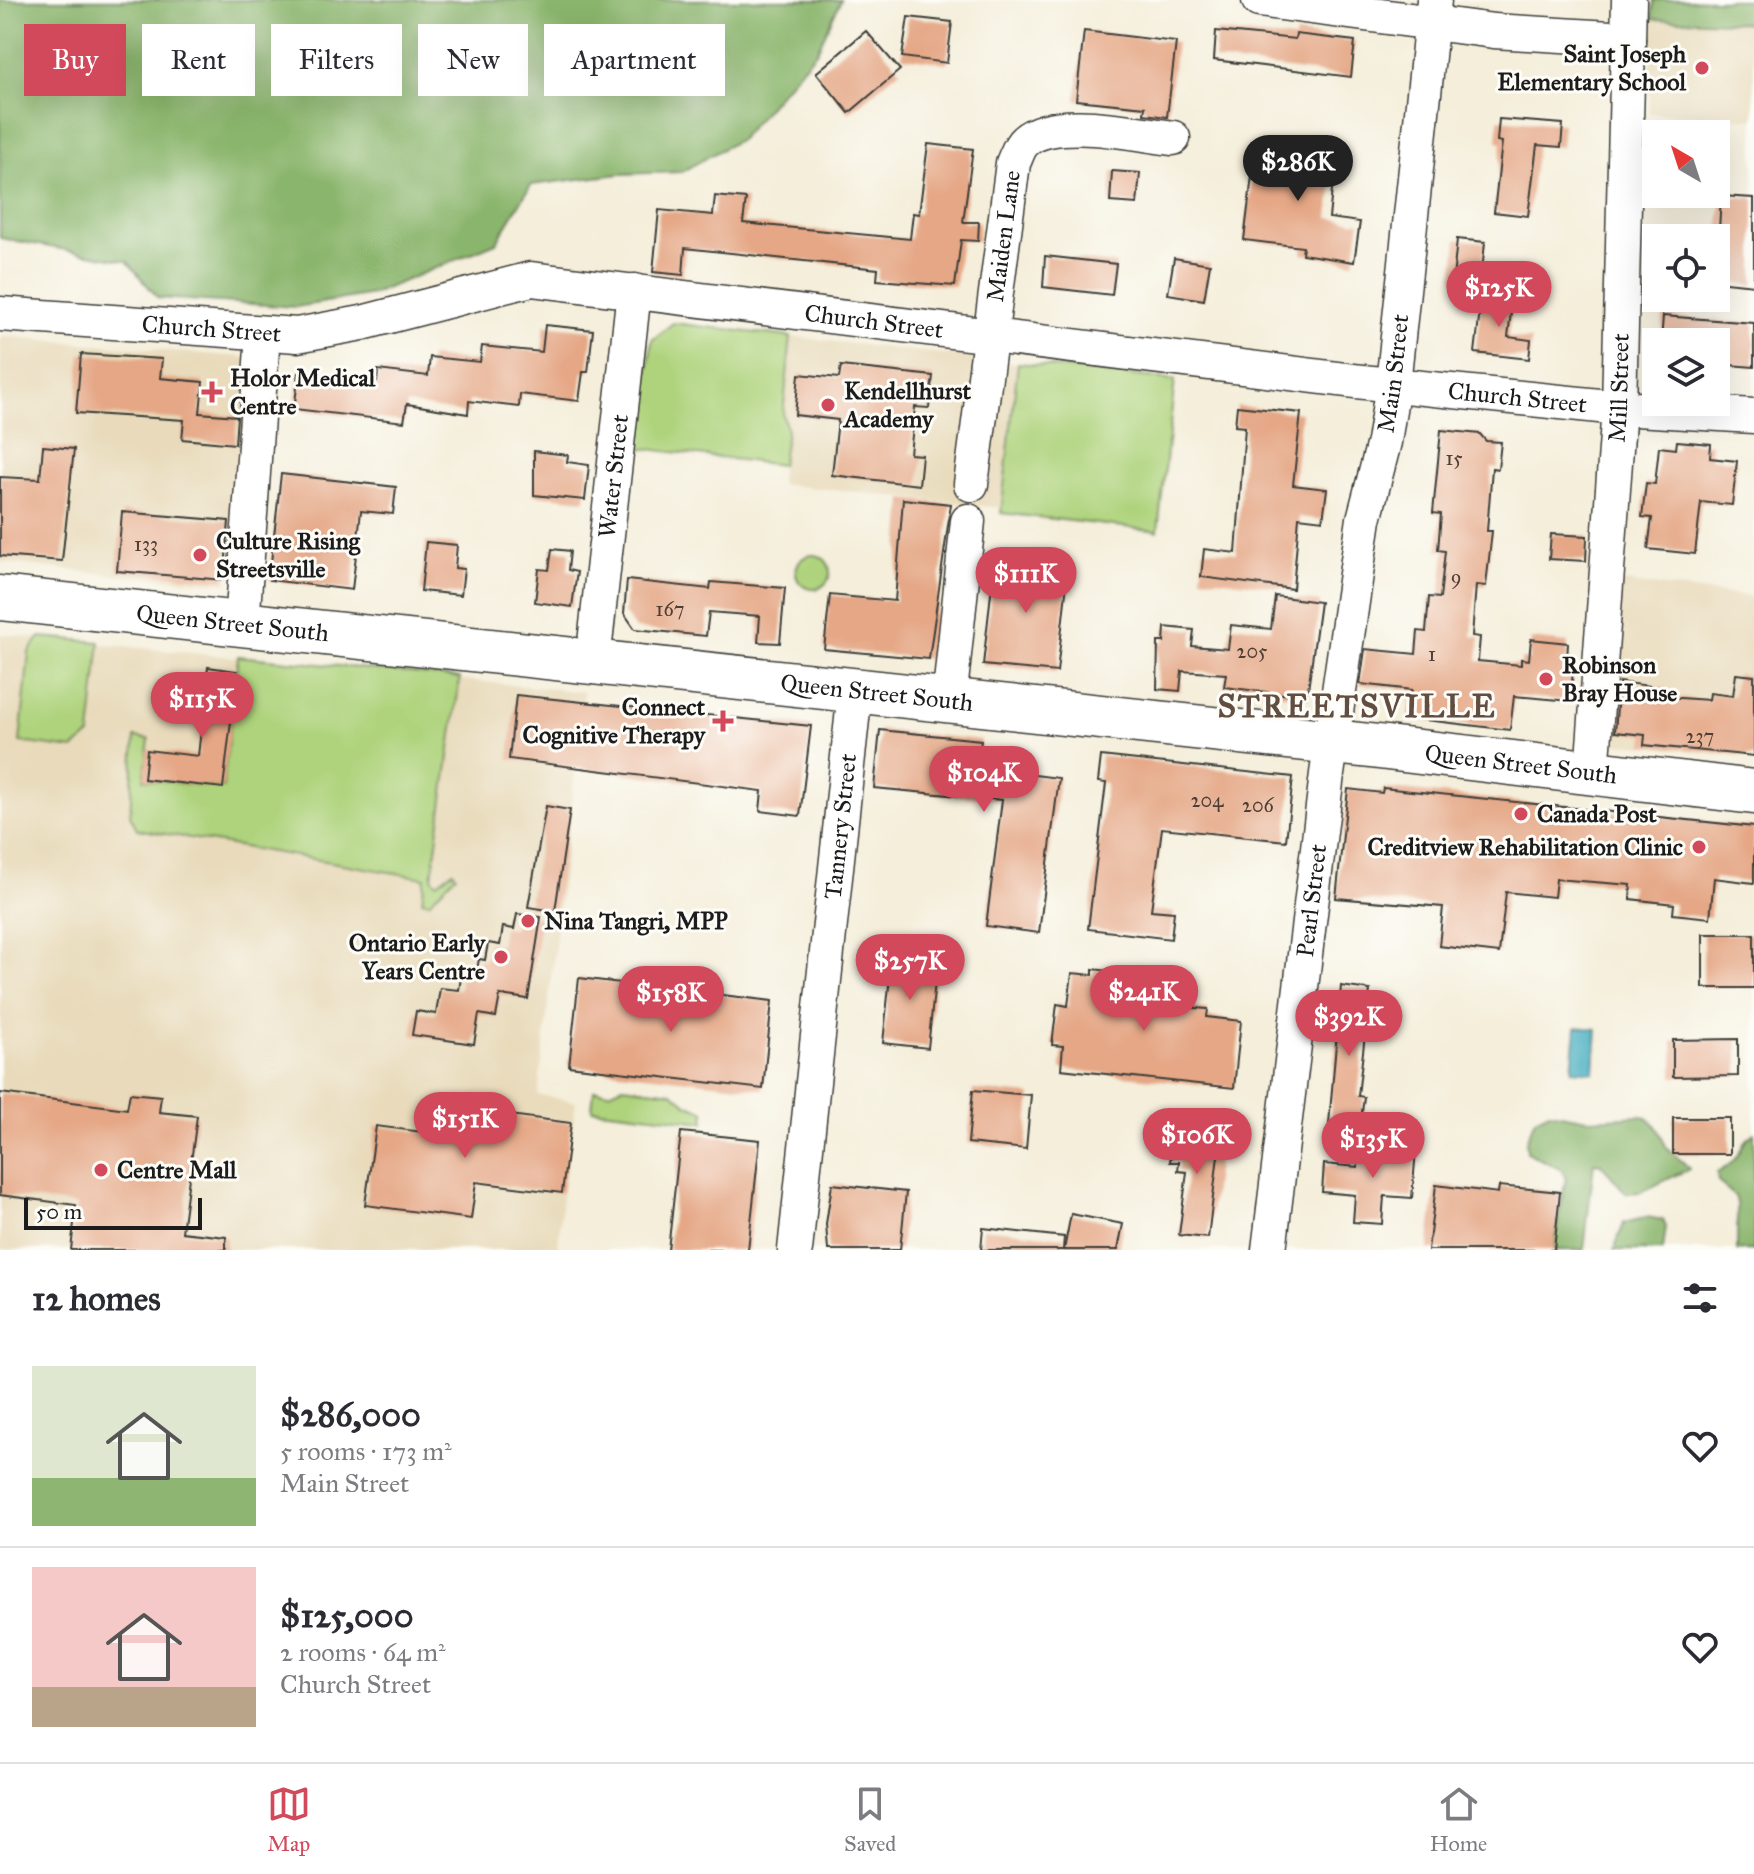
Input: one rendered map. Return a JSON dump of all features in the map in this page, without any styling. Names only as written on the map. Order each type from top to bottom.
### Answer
[{"type":"main road","name":"Queen Street South","points":[[0,598],[1331,742],[1754,792]]},
{"type":"street","points":[[1266,0],[1433,11],[1494,31],[1628,39]]},
{"type":"street","name":"Mill Street","points":[[1592,773],[1619,408],[1629,0]]},
{"type":"street","name":"Main Street","points":[[1331,742],[1364,519],[1384,442],[1393,384],[1433,11]]},
{"type":"street","name":"Maiden Lane","points":[[971,484],[1013,163],[1023,142],[1043,131],[1067,127],[1173,138]]},
{"type":"street","name":"Church Street","points":[[0,314],[263,335],[323,331],[531,279],[1393,384],[1619,408],[1754,416]]},
{"type":"street","name":"Water Street","points":[[593,661],[634,291]]},
{"type":"street","points":[[242,624],[263,335]]},
{"type":"street","points":[[949,702],[968,521]]},
{"type":"street","name":"Tannery Street","points":[[795,1250],[855,691]]},
{"type":"street","name":"Pearl Street","points":[[1269,1250],[1331,742]]},
{"type":"shaded area","name":"Saint Joseph Elementary School","points":[[1652,19],[1754,23],[1754,119],[1649,113]]},
{"type":"shaded area","name":"Kendellhurst Academy","points":[[673,323],[1018,363],[1002,508],[780,484],[781,465],[638,448],[652,340]]},
{"type":"shaded area","points":[[0,336],[250,358],[227,583],[120,576],[0,562]]},
{"type":"shaded area","points":[[1615,581],[1754,597],[1754,758],[1600,741]]},
{"type":"shaded area","points":[[0,634],[584,692],[538,1095],[576,1102],[562,1193],[558,1250],[0,1250]]},
{"type":"green space","points":[[0,0],[841,0],[817,51],[740,139],[681,172],[620,174],[531,185],[496,243],[373,294],[296,307],[158,298],[127,261],[0,238]]},
{"type":"green space","points":[[1654,0],[1754,0],[1754,23],[1652,19]]},
{"type":"green space","points":[[673,323],[791,337],[783,415],[787,431],[781,465],[638,448],[652,340]]},
{"type":"green space","points":[[1018,363],[1175,380],[1158,531],[1001,513]]},
{"type":"green space","points":[[813,555],[825,560],[830,572],[825,584],[813,589],[801,584],[796,572],[801,560]]},
{"type":"green space","points":[[40,637],[100,642],[90,735],[73,749],[20,742],[29,652]]},
{"type":"green space","points":[[238,656],[460,678],[432,878],[437,883],[453,871],[456,875],[429,902],[422,900],[425,878],[137,829],[130,815],[135,737],[149,739],[144,779],[223,788]]},
{"type":"green space","points":[[623,1086],[672,1092],[688,1105],[705,1111],[704,1122],[592,1109],[594,1090],[609,1092]]},
{"type":"green space","points":[[1549,1112],[1589,1119],[1648,1118],[1668,1149],[1689,1169],[1641,1192],[1626,1193],[1601,1164],[1594,1163],[1584,1250],[1554,1250],[1566,1176],[1562,1170],[1527,1152],[1526,1141],[1535,1119]]},
{"type":"green space","points":[[1754,1133],[1754,1250],[1737,1250],[1737,1203],[1735,1196],[1718,1182],[1717,1173],[1732,1162]]},
{"type":"green space","points":[[1647,1217],[1663,1220],[1666,1227],[1663,1250],[1614,1250],[1624,1223]]},
{"type":"water","points":[[1576,1027],[1597,1029],[1594,1072],[1572,1070]]},
{"type":"building","points":[[908,17],[952,22],[947,63],[902,57]]},
{"type":"building","points":[[866,31],[900,70],[849,113],[816,73]]},
{"type":"building","points":[[1084,31],[1176,42],[1167,117],[1144,114],[1145,107],[1076,100]]},
{"type":"building","points":[[1216,31],[1295,39],[1296,34],[1355,41],[1351,77],[1214,60]]},
{"type":"building","points":[[1499,119],[1563,124],[1561,147],[1537,145],[1528,216],[1494,212],[1502,142],[1497,141]]},
{"type":"building","points":[[928,144],[973,149],[963,222],[979,222],[978,241],[961,240],[955,286],[877,280],[878,269],[685,248],[683,275],[653,272],[659,210],[713,215],[715,196],[746,199],[743,223],[910,239],[913,213],[919,214]]},
{"type":"building","points":[[1256,144],[1336,152],[1329,218],[1360,222],[1354,262],[1302,254],[1303,247],[1244,240]]},
{"type":"building","points":[[1112,171],[1140,173],[1137,204],[1110,202]]},
{"type":"building","points":[[1730,197],[1754,198],[1754,285],[1730,282],[1730,224],[1719,224],[1720,208],[1730,208]]},
{"type":"building","points":[[1457,239],[1485,242],[1481,282],[1453,279]]},
{"type":"building","points":[[1045,256],[1116,264],[1112,295],[1043,287]]},
{"type":"building","points":[[1174,258],[1210,264],[1204,300],[1168,294]]},
{"type":"building","points":[[1482,293],[1513,296],[1508,337],[1531,340],[1529,359],[1475,353]]},
{"type":"building","points":[[1663,316],[1754,323],[1754,367],[1730,365],[1730,328],[1662,328]]},
{"type":"building","points":[[545,325],[593,330],[588,372],[583,372],[579,401],[520,394],[519,407],[469,401],[468,414],[407,404],[404,422],[294,409],[299,373],[377,382],[378,370],[428,376],[430,357],[480,362],[482,346],[542,352]]},
{"type":"building","points":[[81,354],[162,359],[160,378],[203,382],[200,413],[237,416],[235,444],[182,439],[184,420],[76,413]]},
{"type":"building","points":[[841,366],[933,376],[929,408],[915,407],[910,454],[922,455],[919,485],[832,475],[838,420],[795,415],[799,374],[839,378]]},
{"type":"building","points":[[1237,406],[1301,413],[1293,485],[1327,489],[1323,520],[1299,517],[1293,589],[1201,577],[1204,549],[1236,553],[1245,427],[1235,426]]},
{"type":"building","points":[[1441,430],[1480,434],[1486,441],[1501,442],[1498,469],[1492,468],[1487,531],[1492,531],[1486,586],[1476,585],[1472,636],[1480,637],[1478,661],[1521,665],[1521,659],[1529,660],[1531,639],[1568,643],[1567,660],[1574,661],[1570,701],[1514,696],[1510,730],[1409,718],[1412,690],[1360,684],[1365,649],[1416,654],[1418,631],[1426,632],[1429,597],[1440,598],[1445,551],[1438,550],[1441,514],[1433,513]]},
{"type":"building","points":[[1677,441],[1711,444],[1710,458],[1737,461],[1732,505],[1701,502],[1695,554],[1648,549],[1652,518],[1642,517],[1646,483],[1655,484],[1659,447],[1676,449]]},
{"type":"building","points":[[43,446],[74,449],[62,561],[0,556],[0,477],[40,479]]},
{"type":"building","points":[[534,451],[568,455],[567,462],[589,465],[585,500],[534,495]]},
{"type":"building","points":[[281,474],[396,487],[393,514],[361,511],[352,590],[269,580]]},
{"type":"building","points":[[903,499],[951,504],[929,659],[824,649],[830,595],[895,601]]},
{"type":"building","points":[[122,512],[229,521],[224,580],[117,571]]},
{"type":"building","points":[[1551,534],[1587,536],[1586,561],[1549,559]]},
{"type":"building","points":[[426,542],[457,545],[455,568],[464,569],[461,595],[421,591]]},
{"type":"building","points":[[552,549],[570,551],[568,570],[577,572],[572,607],[535,602],[539,569],[549,570]]},
{"type":"building","points":[[995,557],[1069,565],[1057,672],[983,665]]},
{"type":"building","points":[[627,580],[710,589],[711,582],[785,588],[780,643],[758,642],[760,616],[709,612],[706,636],[635,629],[624,613]]},
{"type":"building","points":[[1275,596],[1320,602],[1307,697],[1224,687],[1226,674],[1182,671],[1180,691],[1157,689],[1158,642],[1164,642],[1165,627],[1194,630],[1192,646],[1228,649],[1231,625],[1271,629]]},
{"type":"building","points":[[208,667],[237,671],[223,788],[144,779],[147,750],[198,756]]},
{"type":"building","points":[[1736,674],[1754,676],[1754,756],[1644,745],[1645,735],[1615,732],[1619,682],[1667,688],[1666,697],[1709,700],[1710,693],[1733,696]]},
{"type":"building","points":[[516,695],[811,726],[800,816],[760,811],[762,791],[509,759]]},
{"type":"building","points":[[880,730],[981,740],[978,768],[1059,778],[1039,933],[986,926],[1002,800],[874,788]]},
{"type":"building","points":[[1101,756],[1293,777],[1286,841],[1162,828],[1151,910],[1174,912],[1171,939],[1088,929],[1106,783],[1098,782]]},
{"type":"building","points":[[1383,788],[1754,827],[1754,883],[1714,878],[1710,918],[1673,914],[1674,904],[1630,899],[1631,885],[1556,879],[1554,897],[1506,892],[1499,953],[1439,946],[1443,907],[1336,898],[1348,789],[1382,793]]},
{"type":"building","points":[[546,806],[570,810],[555,911],[528,907]]},
{"type":"building","points":[[517,914],[541,917],[528,999],[500,995],[496,1017],[479,1014],[474,1044],[412,1035],[416,1011],[436,1014],[440,988],[459,990],[462,972],[476,975],[479,959],[485,960],[488,943],[500,945],[503,927],[514,929]]},
{"type":"building","points":[[1703,934],[1754,934],[1754,988],[1703,988]]},
{"type":"building","points":[[892,957],[937,962],[928,1048],[883,1043]]},
{"type":"building","points":[[1093,969],[1118,972],[1117,978],[1178,985],[1177,996],[1196,998],[1195,1008],[1208,1009],[1207,1017],[1241,1021],[1234,1088],[1061,1069],[1063,1046],[1052,1045],[1057,1004],[1068,1006],[1072,973],[1093,975]]},
{"type":"building","points":[[579,978],[772,1001],[763,1089],[569,1066]]},
{"type":"building","points":[[1341,986],[1370,990],[1358,1096],[1364,1097],[1360,1128],[1329,1124]]},
{"type":"building","points":[[1738,1039],[1738,1076],[1673,1077],[1673,1040]]},
{"type":"building","points":[[973,1090],[1031,1095],[1026,1149],[968,1143]]},
{"type":"building","name":"Centre Mall","points":[[0,1093],[127,1109],[130,1093],[161,1096],[159,1112],[197,1116],[182,1232],[226,1237],[226,1250],[71,1250],[76,1205],[0,1195]]},
{"type":"building","points":[[434,1105],[571,1123],[562,1193],[476,1182],[471,1219],[365,1205],[376,1126],[430,1133]]},
{"type":"building","points":[[1673,1118],[1730,1118],[1730,1154],[1673,1154]]},
{"type":"building","points":[[1174,1126],[1221,1131],[1208,1238],[1179,1235],[1187,1172],[1178,1171],[1179,1162],[1170,1162]]},
{"type":"building","points":[[681,1132],[760,1140],[748,1250],[668,1250]]},
{"type":"building","points":[[1360,1144],[1416,1149],[1412,1198],[1384,1196],[1382,1224],[1353,1222],[1355,1195],[1322,1192],[1324,1164],[1358,1167]]},
{"type":"building","points":[[832,1184],[906,1192],[900,1250],[828,1250],[826,1224]]},
{"type":"building","points":[[1436,1185],[1498,1193],[1499,1186],[1560,1192],[1554,1250],[1428,1250]]},
{"type":"building","points":[[1071,1214],[1123,1224],[1118,1250],[1064,1250]]},
{"type":"building","points":[[983,1228],[1064,1237],[1063,1250],[981,1250]]},
{"type":"place","name":"Saint Joseph Elementary School","points":[[1702,68]]},
{"type":"place","name":"Holor Medical Centre","points":[[212,392]]},
{"type":"place","name":"Kendellhurst Academy","points":[[828,405]]},
{"type":"place","name":"Culture Rising Streetsville","points":[[200,555]]},
{"type":"place","name":"Robinson Bray House","points":[[1546,679]]},
{"type":"place","name":"Connect Cognitive Therapy","points":[[723,721]]},
{"type":"place","name":"Canada Post","points":[[1521,814]]},
{"type":"place","name":"Creditview Rehabilitation Clinic","points":[[1699,847]]},
{"type":"place","name":"Nina Tangri, MPP","points":[[528,921]]},
{"type":"place","name":"Ontario Early Years Centre","points":[[501,957]]},
{"type":"place","name":"Centre Mall","points":[[101,1170]]},
{"type":"district","name":"STREETSVILLE","points":[[1357,706]]}]
